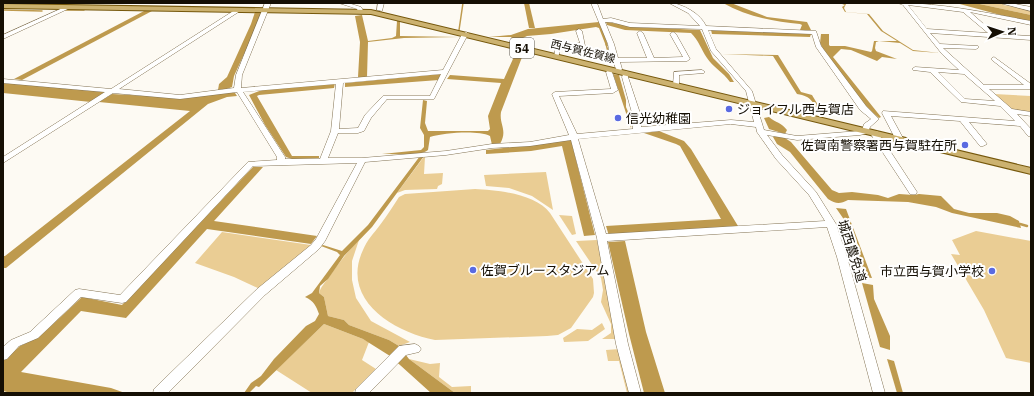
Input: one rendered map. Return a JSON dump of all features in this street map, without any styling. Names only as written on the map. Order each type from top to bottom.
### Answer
[{"type":"main road","name":"西与賀佐賀線","points":[[3,6],[238,10],[266,7],[361,12],[388,15],[1031,172]]},
{"type":"street","points":[[342,3],[350,4],[359,8],[361,12]]},
{"type":"street","points":[[380,10],[381,3]]},
{"type":"street","points":[[594,3],[611,44],[612,54],[617,60],[620,69],[618,71]]},
{"type":"street","name":"城西農免道","points":[[672,3],[696,17],[704,28],[714,50],[749,90],[759,128],[779,157],[813,194],[831,224],[842,257],[879,393]]},
{"type":"street","points":[[901,3],[964,10],[1014,13],[1031,9]]},
{"type":"street","points":[[1003,3],[1014,13],[1031,23]]},
{"type":"street","points":[[904,4],[924,31],[938,46],[1010,111],[1031,134]]},
{"type":"street","points":[[3,37],[69,7]]},
{"type":"street","points":[[266,7],[239,75],[238,87],[281,157],[281,162]]},
{"type":"street","points":[[3,161],[238,10]]},
{"type":"street","points":[[964,10],[995,36]]},
{"type":"street","points":[[3,355],[16,344],[34,334],[79,293],[122,299],[251,164],[362,160],[530,144],[574,137],[633,132],[637,130],[731,122],[797,138],[860,133],[865,131],[867,126],[875,120],[863,108],[818,46],[814,32],[630,25],[611,20],[602,20]]},
{"type":"street","points":[[924,31],[1031,38]]},
{"type":"street","points":[[556,56],[558,46],[583,45],[578,32]]},
{"type":"street","points":[[640,33],[652,59]]},
{"type":"street","points":[[335,131],[358,131],[361,129],[368,117],[385,97],[432,98],[463,37],[466,34]]},
{"type":"street","points":[[617,60],[687,59],[673,34]]},
{"type":"street","points":[[938,46],[976,47]]},
{"type":"street","points":[[994,59],[1031,87]]},
{"type":"street","points":[[915,69],[966,72]]},
{"type":"street","points":[[932,70],[963,101],[1001,104]]},
{"type":"street","points":[[635,393],[622,344],[602,238],[574,137],[555,94],[613,91],[615,90],[609,72],[618,71],[625,77],[636,113],[637,130]]},
{"type":"street","points":[[3,81],[180,97],[239,89],[446,72]]},
{"type":"street","points":[[676,85],[676,73],[702,72]]},
{"type":"street","points":[[323,161],[335,131],[340,81]]},
{"type":"street","points":[[982,87],[1031,87]]},
{"type":"street","points":[[1010,111],[1031,114]]},
{"type":"street","points":[[900,140],[886,113],[1022,124]]},
{"type":"street","points":[[963,120],[983,144]]},
{"type":"street","points":[[874,133],[913,192]]},
{"type":"street","points":[[159,393],[261,292],[315,247],[320,241],[362,160]]},
{"type":"street","points":[[602,238],[831,224]]},
{"type":"street","points":[[361,393],[392,361],[409,349]]},
{"type":"shaded area","points":[[524,3],[529,3],[535,28],[529,28]]},
{"type":"shaded area","points":[[723,3],[731,3],[767,17],[807,22],[811,30],[800,30],[802,25],[800,24],[760,18],[732,8]]},
{"type":"shaded area","points":[[839,3],[846,4],[844,8],[846,12],[869,14],[883,31],[913,50],[940,53],[913,51],[900,43],[879,41],[897,41],[881,31],[867,14],[845,12],[842,7],[845,5]]},
{"type":"shaded area","points":[[956,3],[975,3],[1031,15],[1031,21],[1004,16]]},
{"type":"shaded area","points":[[975,3],[1004,3],[1003,5],[1031,10],[1031,15]]},
{"type":"shaded area","points":[[146,10],[152,11],[22,80],[14,79]]},
{"type":"shaded area","points":[[255,12],[262,12],[262,15],[234,76],[232,87],[218,90],[219,84],[227,77]]},
{"type":"shaded area","points":[[362,15],[368,41],[392,38],[396,36],[397,21],[400,21],[400,36],[460,37],[404,38],[368,42],[367,77],[358,77],[360,42],[355,16]]},
{"type":"shaded area","points":[[599,22],[602,26],[608,46],[606,46],[599,28],[596,27],[527,36],[523,38],[522,45],[514,43],[511,37],[489,37],[511,35],[528,29]]},
{"type":"shaded area","points":[[606,22],[639,27],[700,30],[713,58],[729,74],[734,82],[730,82],[709,61],[691,33],[625,30],[607,25]]},
{"type":"shaded area","points":[[711,30],[811,34],[810,37],[712,34]]},
{"type":"shaded area","points":[[821,34],[829,34],[830,46],[845,46],[871,52],[874,41],[879,41],[876,42],[876,51],[897,59],[882,57],[877,61],[851,50],[841,49],[833,57],[881,117],[879,118],[867,108],[820,43]]},
{"type":"shaded area","points":[[517,50],[524,52],[501,112],[503,135],[500,144],[492,145],[490,136],[484,134],[452,133],[430,137],[428,150],[419,154],[382,154],[421,150],[424,147],[424,135],[420,128],[423,100],[427,101],[425,123],[428,131],[488,131],[490,129],[488,116],[501,83],[447,79],[450,75],[504,79]]},
{"type":"shaded area","points":[[722,54],[778,55],[801,92],[812,95],[824,115],[820,115],[809,98],[797,94],[773,56]]},
{"type":"shaded area","points":[[441,74],[439,80],[345,87],[345,83]]},
{"type":"shaded area","points":[[613,74],[619,75],[626,100],[626,107],[632,121],[631,128]]},
{"type":"shaded area","points":[[3,83],[105,92],[91,102],[3,93]]},
{"type":"shaded area","points":[[335,83],[334,88],[257,96],[292,156],[319,156],[319,158],[292,159],[286,157],[265,125],[249,95],[262,90]]},
{"type":"shaded area","points":[[230,92],[235,93],[237,96],[227,97],[208,104],[6,268],[3,268],[3,256],[5,256],[190,111],[99,102],[112,94],[185,98]]},
{"type":"shaded area","points":[[994,94],[1031,96],[1031,112],[1011,110]]},
{"type":"shaded area","points":[[769,117],[785,127],[787,130],[785,134],[769,129],[764,118]]},
{"type":"shaded area","points":[[659,131],[684,141],[691,149],[738,226],[609,236],[606,226],[721,219],[680,146],[644,133]]},
{"type":"shaded area","points":[[776,135],[791,142],[832,190],[839,193],[852,192],[878,195],[888,198],[899,194],[941,196],[954,209],[969,213],[997,213],[1010,216],[1019,221],[1021,228],[952,213],[936,207],[908,202],[848,200],[840,203],[833,202],[828,199],[790,152],[777,144],[773,137]]},
{"type":"shaded area","points":[[571,140],[595,235],[584,236],[562,146],[531,151],[486,154],[486,150]]},
{"type":"shaded area","points":[[420,156],[424,156],[372,227],[344,256],[328,279],[320,286],[319,293],[324,297],[328,316],[344,320],[349,325],[389,340],[399,346],[409,359],[455,393],[431,393],[390,356],[363,339],[324,324],[259,387],[256,386],[249,393],[244,393],[251,383],[261,376],[274,359],[306,326],[315,321],[319,314],[311,300],[305,297],[312,293],[340,255],[337,252],[321,246],[323,245],[342,251],[368,225]]},
{"type":"shaded area","points":[[425,157],[424,174],[443,173],[442,184],[438,186],[437,189],[405,190],[397,193],[423,158]]},
{"type":"shaded area","points":[[253,167],[263,167],[214,221],[317,236],[311,244],[207,229],[126,318],[81,311],[21,372],[111,388],[125,393],[11,393],[3,391],[3,361],[20,346],[39,337],[82,297],[122,305]]},
{"type":"shaded area","points":[[546,172],[553,210],[532,196],[509,188],[486,186],[484,175]]},
{"type":"shaded area","name":"佐賀ブルースタジアム","points":[[475,189],[494,190],[526,197],[544,207],[550,213],[593,279],[593,297],[571,328],[558,335],[547,336],[435,340],[419,336],[388,321],[375,310],[365,298],[359,284],[358,268],[363,250],[399,197],[405,194]]},
{"type":"shaded area","points":[[836,208],[846,209],[872,278],[863,277],[845,221]]},
{"type":"shaded area","points":[[559,215],[572,216],[576,234],[572,235]]},
{"type":"shaded area","name":"市立西与賀小学校","points":[[976,231],[1031,241],[1031,363],[1006,358],[984,310],[951,254],[960,255],[952,240]]},
{"type":"shaded area","points":[[222,232],[311,245],[260,289],[234,277],[195,263]]},
{"type":"shaded area","points":[[359,240],[352,261],[352,280],[356,298],[371,321],[410,342],[399,346],[389,340],[349,325],[344,320],[328,316],[324,297],[319,293],[323,285],[343,258]]},
{"type":"shaded area","points":[[597,240],[617,339],[602,339],[611,333],[611,324],[601,302],[603,290],[601,278],[576,241]]},
{"type":"shaded area","points":[[625,241],[646,332],[665,393],[644,393],[608,242]]},
{"type":"shaded area","points":[[862,283],[873,285],[874,299],[890,336],[890,350],[880,347]]},
{"type":"shaded area","points":[[602,323],[605,329],[588,341],[564,342],[563,338],[577,329],[592,330]]},
{"type":"shaded area","points":[[324,324],[369,342],[362,360],[376,369],[352,393],[312,393],[276,370]]},
{"type":"shaded area","points":[[620,349],[631,393],[627,393],[619,361],[608,361],[606,350]]},
{"type":"shaded area","points":[[409,359],[430,364],[440,363],[439,377],[452,387],[471,386],[471,393],[455,393]]},
{"type":"shaded area","points":[[887,359],[894,361],[903,393],[897,393]]},
{"type":"waterway","points":[[459,30],[463,3]]},
{"type":"waterway","points":[[3,10],[42,11]]},
{"type":"waterway","points":[[66,10],[84,10]]},
{"type":"waterway","points":[[606,44],[609,55]]},
{"type":"waterway","points":[[1020,224],[1027,226]]},
{"type":"place","name":"ジョイフル西与賀店","points":[[729,109]]},
{"type":"place","name":"信光幼稚園","points":[[618,118]]},
{"type":"place","name":"佐賀南警察署西与賀駐在所","points":[[965,145]]},
{"type":"place","name":"佐賀ブルースタジアム","points":[[473,270]]},
{"type":"place","name":"市立西与賀小学校","points":[[992,271]]}]
